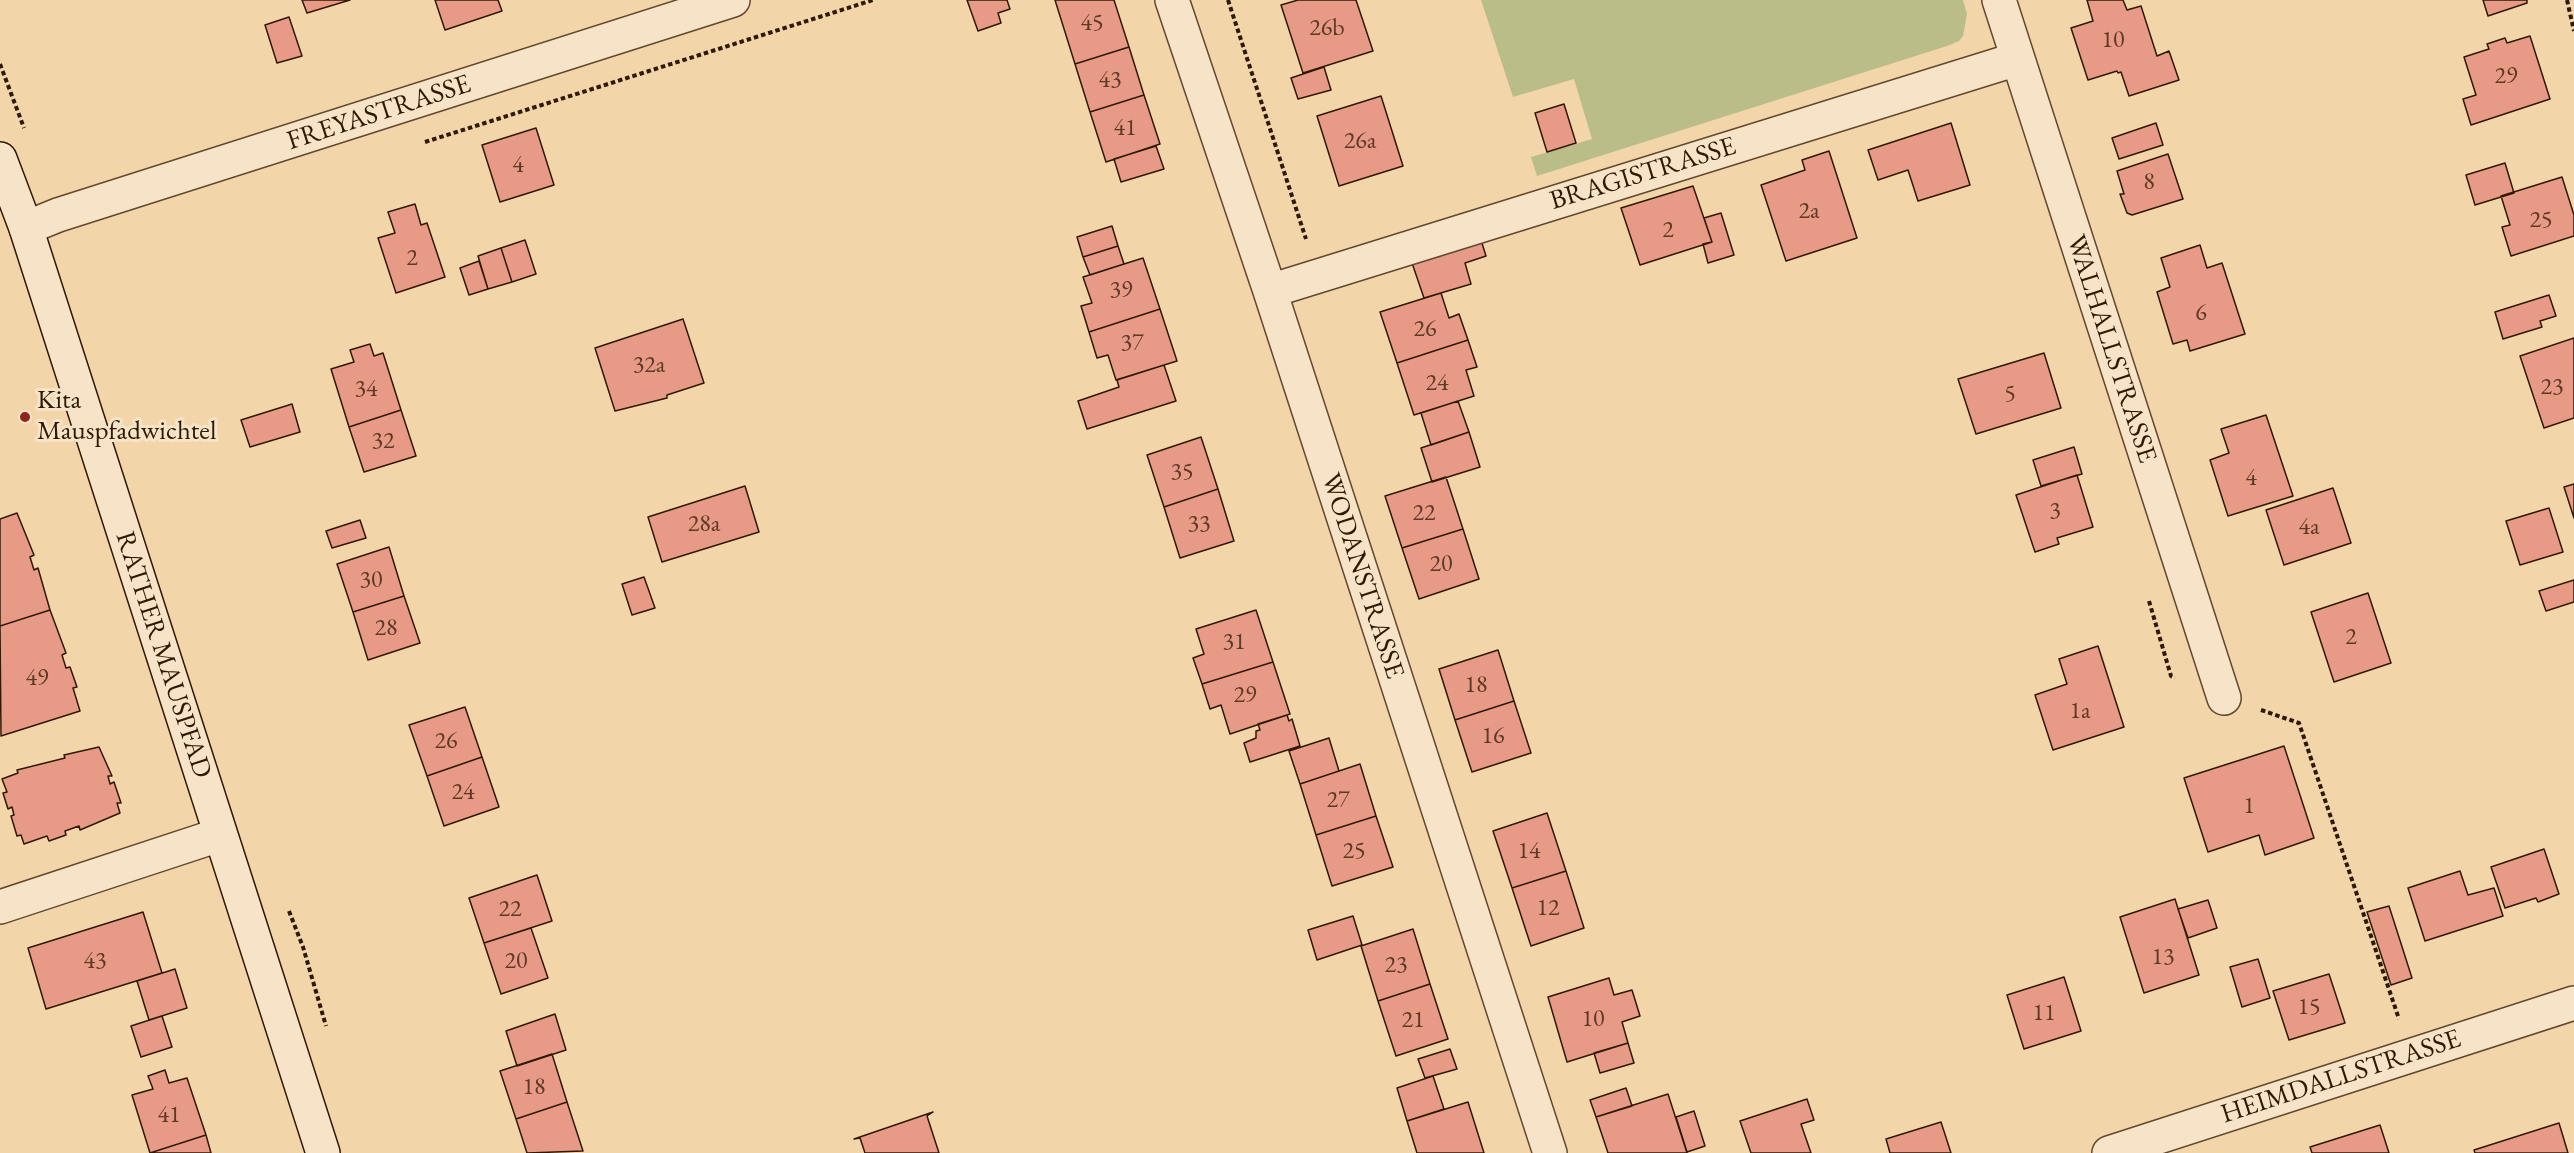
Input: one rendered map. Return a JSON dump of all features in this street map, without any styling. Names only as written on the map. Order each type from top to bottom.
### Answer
[{"type":"street","name":"FREYASTRASSE","points":[[26,228],[733,0]]},
{"type":"street","name":"WODANSTRASSE","points":[[1172,0],[1270,291],[1550,1153]]},
{"type":"street","name":"WALHALLSTRASSE","points":[[1999,0],[2224,698]]},
{"type":"street","name":"BRAGISTRASSE","points":[[1270,291],[2017,58]]},
{"type":"street","name":"RATHER MAUSPFAD","points":[[0,159],[26,228],[219,835],[323,1153]]},
{"type":"street","points":[[0,907],[219,835]]},
{"type":"street","name":"HEIMDALLSTRASSE","points":[[2109,1153],[2574,1003]]},
{"type":"path","points":[[1228,0],[1317,275]]},
{"type":"path","points":[[2567,0],[2574,31]]},
{"type":"path","points":[[2224,698],[2299,723],[2411,1054]]},
{"type":"green space","points":[[1481,0],[1963,0],[1967,14],[1963,36],[1959,41],[1947,46],[1537,176],[1531,157],[1592,139],[1574,79],[1513,97]]},
{"type":"building","points":[[302,0],[350,0],[307,13]]},
{"type":"building","points":[[435,0],[498,0],[502,11],[445,30]]},
{"type":"building","points":[[967,0],[1007,0],[1010,9],[998,13],[1001,23],[978,31]]},
{"type":"building","points":[[1055,0],[1114,0],[1129,47],[1075,64]]},
{"type":"building","points":[[1298,0],[1356,0],[1373,51],[1303,73],[1281,5]]},
{"type":"building","points":[[2087,0],[2123,0],[2127,10],[2141,6],[2157,56],[2169,51],[2179,80],[2129,96],[2121,72],[2117,71],[2088,80],[2071,28],[2093,21]]},
{"type":"building","points":[[2483,0],[2527,0],[2527,3],[2488,16]]},
{"type":"building","points":[[289,17],[302,56],[277,63],[265,25]]},
{"type":"building","points":[[2530,36],[2550,99],[2471,125],[2463,99],[2476,95],[2464,57],[2489,49],[2487,44],[2505,38],[2507,43]]},
{"type":"building","points":[[1129,47],[1144,95],[1090,112],[1075,64]]},
{"type":"building","points":[[1324,67],[1331,90],[1298,99],[1291,78]]},
{"type":"building","points":[[1144,95],[1160,144],[1106,162],[1090,112]]},
{"type":"building","points":[[1381,96],[1403,166],[1339,186],[1317,116]]},
{"type":"building","points":[[1564,104],[1576,143],[1547,152],[1535,113]]},
{"type":"building","points":[[1951,123],[1970,185],[1918,201],[1908,170],[1878,180],[1868,150]]},
{"type":"building","points":[[2156,123],[2163,145],[2119,159],[2112,138]]},
{"type":"building","points":[[536,128],[554,185],[500,202],[482,145]]},
{"type":"building","points":[[1156,146],[1164,169],[1121,182],[1114,159]]},
{"type":"building","points":[[1829,151],[1857,238],[1786,261],[1761,185],[1805,170],[1802,160]]},
{"type":"building","points":[[2168,154],[2183,199],[2132,215],[2127,213],[2120,194],[2124,194],[2117,171]]},
{"type":"building","points":[[2505,163],[2514,193],[2475,205],[2466,175]]},
{"type":"building","points":[[2562,177],[2574,215],[2574,236],[2511,256],[2502,227],[2510,225],[2501,196]]},
{"type":"building","points":[[1693,186],[1712,242],[1640,265],[1621,208]]},
{"type":"building","points":[[415,204],[421,225],[427,223],[445,277],[396,293],[378,238],[395,233],[388,212]]},
{"type":"building","points":[[1721,213],[1734,255],[1708,263],[1703,244],[1712,242],[1704,218]]},
{"type":"building","points":[[1112,226],[1118,246],[1083,257],[1077,237]]},
{"type":"building","points":[[525,240],[536,274],[512,282],[501,248]]},
{"type":"building","points":[[1481,240],[1486,256],[1465,263],[1471,284],[1424,298],[1412,263]]},
{"type":"building","points":[[2200,245],[2207,268],[2222,263],[2245,334],[2190,351],[2187,340],[2173,344],[2157,292],[2170,287],[2161,258]]},
{"type":"building","points":[[1118,246],[1124,264],[1090,275],[1083,257]]},
{"type":"building","points":[[501,248],[512,282],[488,289],[478,256]]},
{"type":"building","points":[[1143,258],[1160,309],[1089,332],[1081,306],[1092,303],[1083,277]]},
{"type":"building","points":[[479,261],[488,289],[469,295],[460,268]]},
{"type":"building","points":[[1441,293],[1449,318],[1459,314],[1468,340],[1397,363],[1380,312]]},
{"type":"building","points":[[2549,295],[2556,316],[2540,321],[2542,327],[2503,339],[2495,312]]},
{"type":"building","points":[[1160,309],[1177,361],[1116,380],[1108,355],[1097,358],[1089,332]]},
{"type":"building","points":[[683,319],[704,383],[667,395],[667,398],[615,411],[595,348]]},
{"type":"building","points":[[2574,338],[2574,418],[2544,428],[2520,356]]},
{"type":"building","points":[[1468,340],[1477,367],[1466,370],[1474,396],[1414,415],[1397,363]]},
{"type":"building","points":[[370,344],[374,356],[383,353],[401,410],[349,427],[331,369],[354,362],[350,350]]},
{"type":"building","points":[[2044,353],[2061,408],[1976,434],[1958,379]]},
{"type":"building","points":[[1164,365],[1176,401],[1087,429],[1078,401],[1119,387],[1117,380]]},
{"type":"building","points":[[1458,401],[1469,432],[1431,445],[1421,413]]},
{"type":"building","points":[[292,404],[300,432],[250,447],[241,420]]},
{"type":"building","points":[[401,410],[416,456],[364,472],[349,427]]},
{"type":"building","points":[[2266,415],[2293,496],[2228,516],[2210,460],[2229,453],[2221,429]]},
{"type":"building","points":[[1469,432],[1480,467],[1432,482],[1421,448]]},
{"type":"building","points":[[1201,437],[1218,489],[1164,507],[1147,455]]},
{"type":"building","points":[[2074,447],[2082,474],[2041,486],[2033,460]]},
{"type":"building","points":[[2077,475],[2093,527],[2057,538],[2059,544],[2035,552],[2016,495]]},
{"type":"building","points":[[1446,477],[1463,529],[1402,548],[1385,496]]},
{"type":"building","points":[[2574,484],[2574,518],[2564,487]]},
{"type":"building","points":[[745,486],[759,532],[662,562],[648,517]]},
{"type":"building","points":[[2333,488],[2351,543],[2284,565],[2266,510]]},
{"type":"building","points":[[1218,489],[1234,541],[1180,558],[1164,507]]},
{"type":"building","points":[[2549,508],[2563,552],[2520,565],[2506,521]]},
{"type":"building","points":[[17,513],[34,555],[30,557],[34,570],[38,568],[50,610],[0,626],[0,519]]},
{"type":"building","points":[[360,520],[366,538],[332,548],[326,531]]},
{"type":"building","points":[[1463,529],[1479,579],[1419,599],[1402,548]]},
{"type":"building","points":[[389,547],[404,596],[353,612],[337,564]]},
{"type":"building","points":[[644,577],[655,608],[632,615],[622,584]]},
{"type":"building","points":[[2574,580],[2574,602],[2546,611],[2539,591]]},
{"type":"building","points":[[2368,593],[2391,663],[2334,682],[2311,612]]},
{"type":"building","points":[[404,596],[420,643],[368,660],[353,612]]},
{"type":"building","points":[[50,610],[66,653],[62,655],[66,668],[70,667],[77,687],[73,688],[80,711],[1,736],[0,626]]},
{"type":"building","points":[[1256,610],[1273,662],[1202,684],[1193,658],[1204,654],[1196,629]]},
{"type":"building","points":[[2098,646],[2124,727],[2053,750],[2035,695],[2067,684],[2059,659]]},
{"type":"building","points":[[1498,650],[1514,701],[1455,720],[1439,669]]},
{"type":"building","points":[[1273,662],[1290,714],[1230,734],[1221,705],[1210,709],[1202,684]]},
{"type":"building","points":[[1514,701],[1531,753],[1472,772],[1455,720]]},
{"type":"building","points":[[465,707],[482,757],[427,776],[409,725]]},
{"type":"building","points":[[1287,715],[1289,721],[1292,719],[1300,746],[1250,762],[1244,743],[1256,738],[1256,731],[1260,730],[1258,724]]},
{"type":"building","points":[[1329,738],[1339,771],[1300,784],[1289,751]]},
{"type":"building","points":[[2284,746],[2314,838],[2265,855],[2259,835],[2208,852],[2184,778]]},
{"type":"building","points":[[99,747],[112,776],[108,776],[110,784],[114,782],[121,803],[117,803],[120,813],[80,830],[79,826],[65,831],[66,835],[49,841],[47,836],[24,844],[21,835],[17,836],[11,816],[14,815],[12,807],[8,809],[3,793],[7,792],[2,779],[18,773],[17,770]]},
{"type":"building","points":[[482,757],[499,807],[444,826],[427,776]]},
{"type":"building","points":[[1360,764],[1376,816],[1316,835],[1300,784]]},
{"type":"building","points":[[1547,813],[1566,871],[1512,888],[1493,831]]},
{"type":"building","points":[[1376,816],[1393,867],[1332,886],[1316,835]]},
{"type":"building","points":[[2544,849],[2559,894],[2538,902],[2536,898],[2505,908],[2491,867]]},
{"type":"building","points":[[1566,871],[1584,928],[1531,946],[1512,888]]},
{"type":"building","points":[[2460,871],[2468,895],[2494,888],[2503,916],[2425,941],[2408,888]]},
{"type":"building","points":[[537,875],[552,921],[484,943],[469,898]]},
{"type":"building","points":[[2175,899],[2199,975],[2144,993],[2120,917]]},
{"type":"building","points":[[2208,900],[2217,928],[2188,938],[2178,909]]},
{"type":"building","points":[[2389,906],[2412,978],[2391,985],[2367,912]]},
{"type":"building","points":[[143,912],[162,973],[46,1009],[28,948]]},
{"type":"building","points":[[1353,916],[1362,945],[1317,960],[1308,930]]},
{"type":"building","points":[[531,928],[548,978],[501,994],[484,943]]},
{"type":"building","points":[[1413,929],[1430,984],[1378,1001],[1361,946]]},
{"type":"building","points":[[2258,959],[2270,998],[2242,1007],[2230,967]]},
{"type":"building","points":[[175,969],[187,1008],[149,1020],[137,981]]},
{"type":"building","points":[[2329,974],[2345,1023],[2289,1040],[2273,991]]},
{"type":"building","points":[[2064,977],[2081,1031],[2024,1049],[2007,995]]},
{"type":"building","points":[[1609,978],[1614,995],[1632,990],[1640,1016],[1622,1022],[1628,1043],[1567,1062],[1548,997]]},
{"type":"building","points":[[1430,984],[1448,1039],[1396,1056],[1378,1001]]},
{"type":"building","points":[[555,1014],[566,1050],[517,1066],[506,1031]]},
{"type":"building","points":[[162,1016],[172,1047],[141,1057],[131,1026]]},
{"type":"building","points":[[1628,1043],[1634,1063],[1600,1073],[1594,1053]]},
{"type":"building","points":[[1450,1049],[1457,1069],[1425,1078],[1418,1059]]},
{"type":"building","points":[[552,1054],[567,1102],[516,1119],[500,1071]]},
{"type":"building","points":[[165,1070],[169,1083],[187,1078],[206,1135],[150,1153],[132,1095],[153,1089],[148,1076]]},
{"type":"building","points":[[1433,1076],[1444,1109],[1407,1121],[1397,1088]]},
{"type":"building","points":[[1626,1088],[1632,1106],[1596,1117],[1590,1100]]},
{"type":"building","points":[[1668,1094],[1687,1153],[1608,1153],[1596,1117]]},
{"type":"building","points":[[1807,1099],[1814,1120],[1801,1124],[1811,1153],[1751,1153],[1740,1121]]},
{"type":"building","points":[[567,1102],[583,1151],[527,1153],[516,1119]]},
{"type":"building","points":[[1468,1102],[1484,1153],[1417,1153],[1407,1121]]},
{"type":"building","points":[[1694,1111],[1705,1146],[1687,1152],[1676,1117]]},
{"type":"building","points":[[933,1112],[927,1116],[939,1153],[865,1153],[860,1138],[854,1139]]},
{"type":"building","points":[[1941,1122],[1951,1153],[1890,1153],[1886,1139]]},
{"type":"building","points":[[2559,1123],[2568,1153],[2475,1153],[2474,1150]]},
{"type":"building","points":[[2380,1125],[2389,1153],[2312,1153],[2310,1147]]},
{"type":"building","points":[[206,1135],[211,1153],[150,1153]]},
{"type":"place","name":"Kita Mauspfadwichtel","points":[[25,417]]}]
